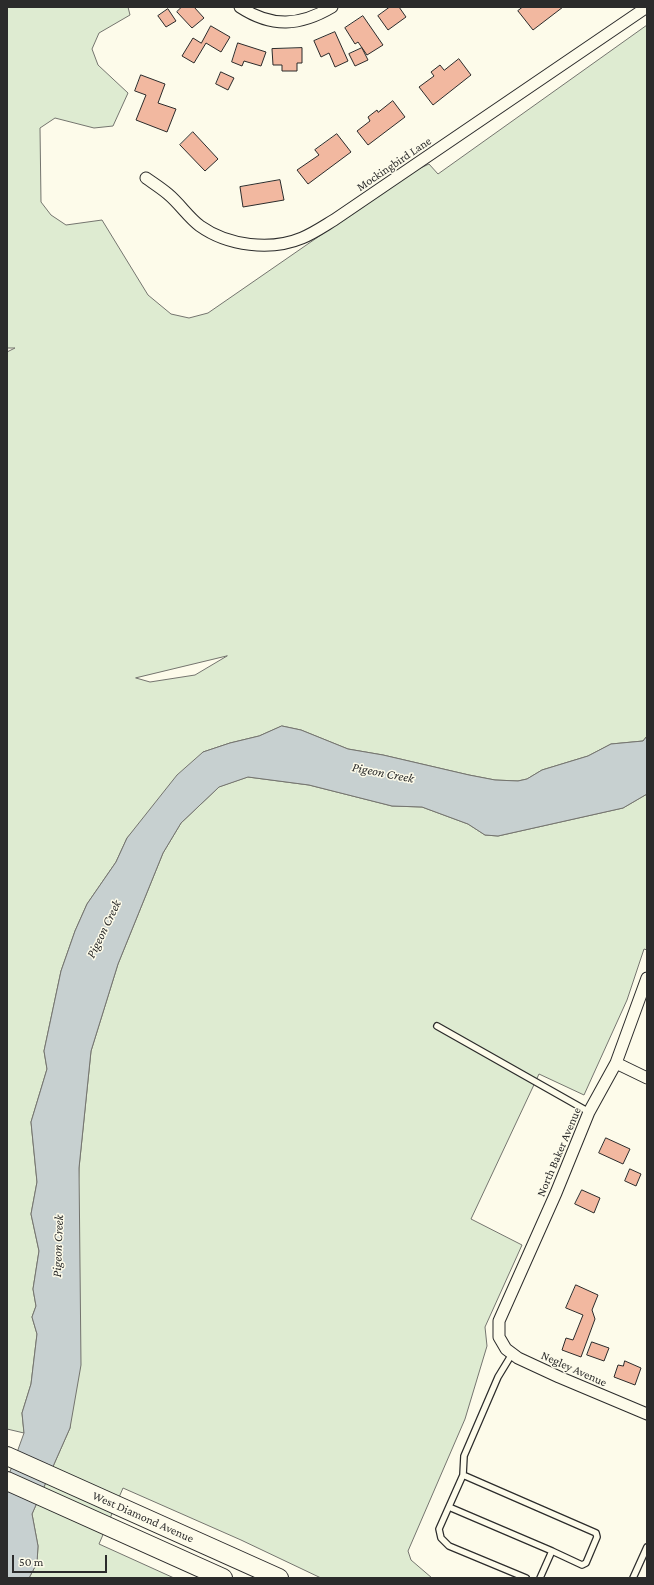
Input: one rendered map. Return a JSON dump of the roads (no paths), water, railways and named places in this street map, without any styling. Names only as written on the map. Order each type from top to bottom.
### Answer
[{"type":"main road","name":"West Diamond Avenue","points":[[7,1456],[279,1578]]},
{"type":"main road","name":"West Diamond Avenue","points":[[7,1481],[223,1578]]},
{"type":"street","points":[[240,7],[266,20],[294,22],[306,20],[319,15],[332,7]]},
{"type":"street","name":"Mockingbird Lane","points":[[146,178],[168,194],[190,218],[210,232],[230,240],[256,245],[274,245],[292,242],[314,233],[334,220],[647,7]]},
{"type":"street","name":"North Baker Avenue","points":[[499,1337],[499,1321],[556,1193],[589,1112],[616,1063],[647,978]]},
{"type":"street","points":[[616,1063],[647,1078]]},
{"type":"street","name":"Negley Avenue","points":[[499,1337],[506,1349],[512,1354],[559,1377],[647,1414]]},
{"type":"lane","points":[[437,1026],[589,1112]]},
{"type":"lane","points":[[512,1354],[498,1377],[464,1456],[463,1475],[439,1529],[441,1538],[449,1546],[526,1578]]},
{"type":"lane","points":[[449,1507],[582,1565],[586,1563],[597,1537],[596,1533],[463,1475]]},
{"type":"lane","points":[[633,1578],[647,1546]]},
{"type":"lane","points":[[540,1578],[552,1551]]},
{"type":"water","name":"Pigeon Creek","points":[[282,726],[301,730],[348,749],[383,755],[495,780],[518,781],[527,779],[542,770],[588,756],[611,744],[643,741],[647,736],[647,794],[623,808],[498,836],[485,835],[468,824],[422,807],[392,806],[309,785],[248,777],[219,787],[181,823],[163,853],[118,964],[91,1051],[79,1168],[81,1365],[70,1428],[32,1514],[38,1546],[37,1563],[29,1578],[7,1578],[7,1480],[24,1433],[22,1413],[31,1384],[37,1334],[32,1317],[36,1306],[33,1289],[39,1251],[31,1214],[37,1182],[31,1122],[47,1069],[44,1051],[61,971],[75,931],[87,904],[116,862],[127,838],[177,775],[203,752],[230,743],[259,736]]}]
